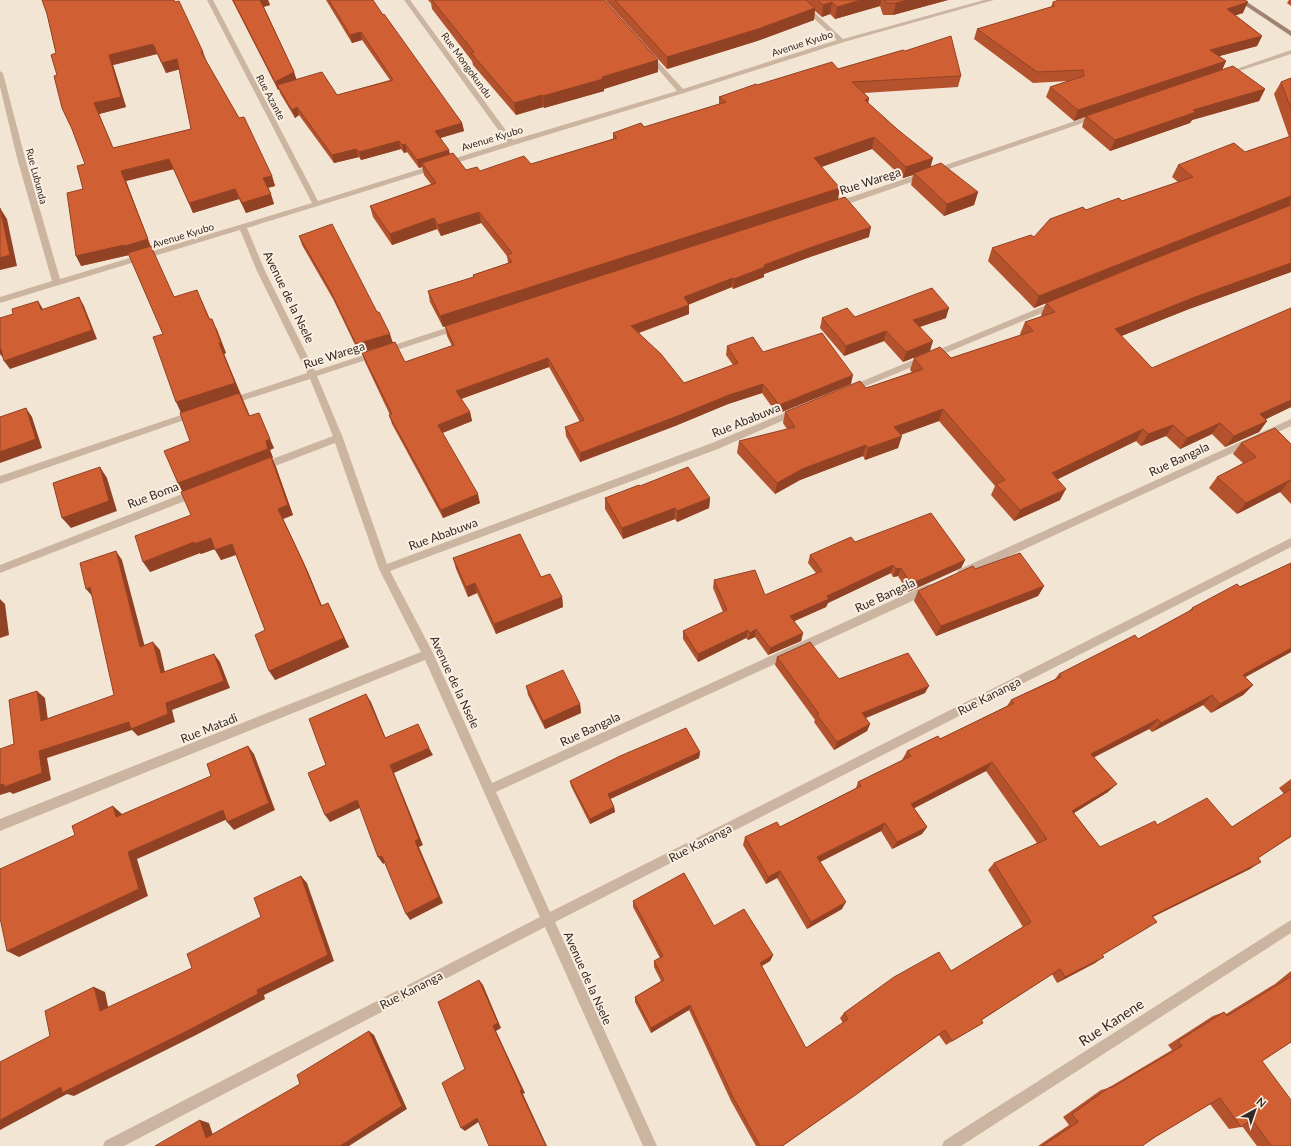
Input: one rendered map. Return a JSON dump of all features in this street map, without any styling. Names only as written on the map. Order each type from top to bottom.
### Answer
[{"type":"street","name":"Rue Azante","points":[[210,0],[316,204]]},
{"type":"street","name":"Rue Mongokundu","points":[[407,0],[511,143]]},
{"type":"street","points":[[797,0],[842,41]]},
{"type":"street","name":"Avenue Kyubo","points":[[0,300],[682,92],[842,41],[991,0]]},
{"type":"street","points":[[1240,0],[1291,34]]},
{"type":"street","points":[[646,52],[682,92]]},
{"type":"street","points":[[1216,77],[1291,52]]},
{"type":"street","name":"Rue Lubunda","points":[[0,73],[23,165],[57,283]]},
{"type":"street","name":"Rue Warega","points":[[826,208],[1103,115]]},
{"type":"street","name":"Avenue de la Nsele","points":[[243,227],[261,271],[312,374],[338,438],[384,569],[428,654],[650,1146]]},
{"type":"street","points":[[840,394],[1068,299]]},
{"type":"street","name":"Rue Warega","points":[[223,404],[463,326]]},
{"type":"street","name":"Rue Ababuwa","points":[[384,569],[715,446],[803,409]]},
{"type":"street","points":[[0,480],[201,412]]},
{"type":"street","name":"Rue Bangala","points":[[489,790],[1291,422]]},
{"type":"street","points":[[250,472],[338,438]]},
{"type":"street","name":"Rue Boma","points":[[0,569],[206,489]]},
{"type":"street","name":"Rue Kananga","points":[[110,1146],[547,920],[1291,542]]},
{"type":"street","name":"Rue Matadi","points":[[0,825],[428,654]]},
{"type":"street","name":"Rue Kanene","points":[[949,1146],[1291,926]]},
{"type":"building","points":[[42,0],[179,1],[203,52],[201,52],[239,118],[244,117],[272,176],[263,178],[271,194],[242,203],[235,189],[189,203],[169,159],[121,171],[148,239],[125,246],[76,256],[67,193],[83,189],[77,166],[85,164],[72,129],[62,108],[54,76],[57,75],[51,55],[56,53],[47,14]],"holes":[[[153,44],[162,63],[177,59],[191,129],[113,148],[94,103],[121,97],[109,55]]]},
{"type":"building","points":[[233,0],[260,0],[294,72],[275,82]]},
{"type":"building","points":[[329,0],[373,0],[462,123],[435,131],[449,150],[417,160],[405,144],[402,145],[399,141],[359,152],[356,149],[332,155],[297,107],[292,110],[277,85],[322,72],[337,95],[393,80],[361,32],[350,35]]},
{"type":"building","points":[[432,0],[604,0],[658,60],[602,77],[603,79],[514,103],[471,53],[474,52]]},
{"type":"building","points":[[615,0],[806,0],[815,8],[758,29],[667,57]]},
{"type":"building","points":[[818,0],[861,0],[837,7],[832,2],[823,5]]},
{"type":"building","points":[[885,0],[907,0],[896,3],[886,3]]},
{"type":"building","points":[[1059,0],[1245,0],[1248,2],[1227,9],[1262,36],[1210,50],[1226,61],[1078,110],[1050,87],[1084,76],[1083,70],[1037,72],[977,29],[1054,6],[1053,2]]},
{"type":"building","points":[[951,36],[961,76],[852,82],[869,98],[865,100],[897,129],[933,158],[906,167],[874,137],[814,158],[840,188],[440,316],[428,291],[474,277],[473,275],[512,262],[507,255],[512,253],[479,212],[438,225],[434,218],[390,234],[370,206],[436,183],[422,163],[453,153],[466,170],[477,167],[480,171],[524,156],[531,164],[617,138],[613,133],[641,123],[644,127],[726,102],[719,97],[756,84],[757,85],[832,62],[838,69],[903,50],[905,51]]},
{"type":"building","points":[[1233,66],[1265,89],[1193,110],[1196,112],[1115,140],[1086,116]]},
{"type":"building","points":[[1291,78],[1291,109],[1281,82]]},
{"type":"building","points":[[1291,136],[1291,196],[1039,296],[992,248],[1031,235],[1034,237],[1050,219],[1083,207],[1086,210],[1119,198],[1122,201],[1193,177],[1178,165],[1234,143],[1245,152]]},
{"type":"building","points":[[941,163],[978,192],[947,204],[914,173]]},
{"type":"building","points":[[845,197],[871,227],[812,247],[764,265],[765,267],[684,297],[689,305],[631,326],[661,354],[684,383],[738,363],[727,346],[753,337],[763,352],[822,333],[853,375],[779,405],[763,384],[729,395],[580,453],[565,427],[584,420],[548,358],[456,391],[470,412],[438,425],[478,494],[441,510],[389,415],[392,414],[362,353],[395,342],[405,362],[454,345],[445,326]]},
{"type":"building","points":[[1291,205],[1291,263],[1195,297],[1115,329],[1152,368],[1291,308],[1291,400],[1260,414],[1267,421],[1234,436],[1220,423],[1187,438],[1173,425],[1148,434],[1143,429],[1052,473],[1066,489],[1020,510],[996,484],[1005,480],[943,409],[894,427],[902,436],[868,448],[866,445],[802,469],[777,483],[739,441],[795,427],[785,412],[860,381],[866,388],[923,369],[914,358],[940,347],[951,358],[1033,331],[1025,322],[1055,312],[1046,303]]},
{"type":"building","points":[[0,208],[10,255],[0,258]]},
{"type":"building","points":[[332,224],[377,312],[379,312],[390,334],[356,344],[330,290],[299,236]]},
{"type":"building","points":[[151,246],[174,297],[197,290],[209,319],[212,319],[221,343],[219,343],[235,383],[176,402],[153,337],[163,334],[128,253]]},
{"type":"building","points":[[932,288],[949,308],[913,320],[933,341],[906,352],[886,331],[846,346],[822,318],[847,308],[855,317]]},
{"type":"building","points":[[79,297],[92,330],[4,361],[0,349],[0,318],[13,314],[12,309],[38,301],[41,310]]},
{"type":"building","points":[[239,393],[249,416],[259,413],[270,439],[266,441],[268,449],[178,483],[164,451],[190,441],[180,413]]},
{"type":"building","points":[[26,408],[36,439],[0,452],[0,417]]},
{"type":"building","points":[[1275,428],[1291,444],[1291,482],[1290,480],[1246,503],[1217,477],[1256,457],[1241,443]]},
{"type":"building","points":[[271,457],[288,505],[278,509],[303,562],[321,606],[328,603],[344,638],[269,671],[255,635],[265,630],[232,544],[215,550],[211,538],[194,544],[194,542],[143,562],[135,536],[191,515],[181,492]]},
{"type":"building","points":[[100,467],[109,501],[62,518],[53,483]]},
{"type":"building","points":[[688,467],[710,498],[677,511],[675,508],[622,528],[605,498]]},
{"type":"building","points":[[931,513],[965,560],[911,584],[901,568],[896,569],[893,565],[827,596],[829,599],[790,616],[803,633],[770,648],[756,629],[750,633],[748,630],[698,654],[683,631],[727,610],[714,580],[755,570],[765,595],[822,571],[810,555],[851,537],[855,542]]},
{"type":"building","points":[[520,534],[541,577],[550,574],[562,597],[494,624],[475,583],[466,587],[453,558]]},
{"type":"building","points":[[116,551],[140,647],[153,642],[161,673],[214,654],[224,681],[166,703],[168,714],[131,729],[129,722],[39,751],[42,773],[4,787],[4,784],[0,785],[0,749],[14,744],[9,700],[37,691],[41,721],[114,695],[90,587],[86,589],[80,563]]},
{"type":"building","points":[[1020,553],[1044,586],[941,626],[918,591],[973,566],[975,569]]},
{"type":"building","points":[[1291,563],[1291,648],[1243,675],[1253,685],[1220,704],[1212,695],[1161,723],[1158,719],[1091,754],[1117,784],[1072,811],[1100,847],[1155,821],[1157,825],[1207,798],[1232,827],[1291,789],[1291,836],[1258,858],[1261,862],[1152,916],[1157,922],[1102,955],[1104,957],[1065,977],[1060,969],[981,1020],[983,1023],[952,1041],[945,1030],[782,1146],[760,1146],[733,1097],[690,1005],[651,1028],[635,997],[664,980],[654,961],[663,956],[633,901],[684,873],[714,926],[744,909],[773,955],[760,963],[806,1048],[848,1019],[844,1013],[894,977],[939,952],[951,971],[1031,922],[994,863],[1047,839],[992,762],[911,804],[927,827],[897,842],[885,823],[817,857],[846,902],[811,922],[780,871],[768,877],[745,837],[777,822],[780,827],[861,786],[858,782],[911,756],[907,751],[938,736],[940,739],[1014,703],[1011,700],[1061,677],[1059,674],[1135,635],[1138,639],[1237,584],[1240,587]]},
{"type":"building","points":[[810,642],[839,679],[908,653],[929,686],[862,713],[870,724],[837,742],[817,715],[819,714],[777,657]]},
{"type":"building","points":[[563,670],[580,704],[543,721],[526,686]]},
{"type":"building","points":[[366,694],[385,738],[418,724],[429,748],[390,765],[419,839],[415,841],[439,897],[406,914],[382,856],[378,857],[357,800],[325,815],[308,773],[326,765],[309,719]]},
{"type":"building","points":[[686,728],[700,752],[608,794],[614,807],[590,819],[570,781],[620,756]]},
{"type":"building","points":[[248,746],[269,803],[227,822],[223,810],[128,852],[139,889],[7,951],[0,918],[0,869],[75,835],[72,826],[113,806],[116,817],[211,776],[207,764]]},
{"type":"building","points":[[301,876],[328,955],[257,990],[258,994],[187,1031],[62,1093],[61,1087],[0,1120],[0,1062],[50,1036],[45,1011],[94,987],[100,1011],[192,968],[187,954],[261,917],[254,898]]},
{"type":"building","points":[[1291,976],[1291,1042],[1262,1061],[1291,1100],[1291,1146],[1271,1146],[1252,1119],[1241,1127],[1220,1098],[1142,1146],[1042,1146],[1078,1122],[1072,1114],[1110,1087],[1111,1088],[1182,1046],[1178,1041],[1224,1012],[1227,1016]]},
{"type":"building","points":[[479,980],[498,1023],[493,1026],[522,1090],[520,1091],[546,1146],[489,1146],[477,1118],[461,1128],[442,1083],[465,1069],[438,1002]]},
{"type":"building","points":[[369,1031],[402,1106],[340,1146],[155,1146],[200,1120],[206,1138],[300,1084],[297,1075]]}]
